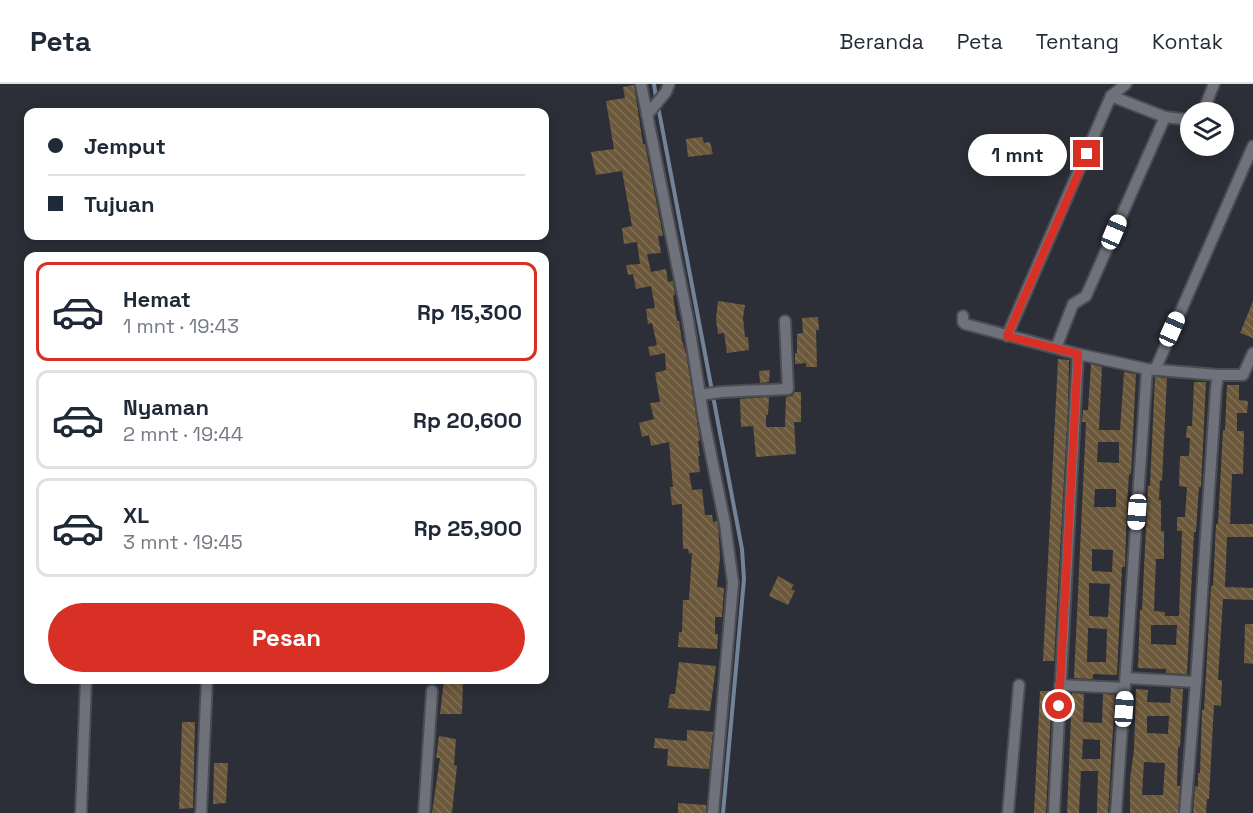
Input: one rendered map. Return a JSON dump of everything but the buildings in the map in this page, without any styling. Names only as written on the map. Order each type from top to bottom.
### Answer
[{"type":"street","points":[[641,84],[688,320],[709,394],[733,583],[713,813]]},
{"type":"street","points":[[1007,336],[1111,96],[1126,84]]},
{"type":"street","points":[[1207,102],[1214,84]]},
{"type":"street","points":[[647,114],[667,88]]},
{"type":"street","points":[[1111,96],[1165,117],[1180,119]]},
{"type":"street","points":[[1056,348],[1073,304],[1086,296],[1165,117]]},
{"type":"street","points":[[1116,813],[1151,369],[1253,146]]},
{"type":"street","points":[[963,316],[965,324],[1007,336],[1151,369],[1248,376],[1253,353]]},
{"type":"street","points":[[709,394],[777,390],[789,387],[785,321]]},
{"type":"street","points":[[1054,813],[1078,354]]},
{"type":"street","points":[[1185,813],[1218,375]]},
{"type":"street","points":[[1060,685],[1196,681]]},
{"type":"street","points":[[81,813],[86,684]]},
{"type":"street","points":[[201,813],[207,684]]},
{"type":"street","points":[[1008,813],[1019,685]]},
{"type":"street","points":[[424,813],[432,691]]},
{"type":"waterway","points":[[654,84],[656,98]]},
{"type":"waterway","points":[[658,106],[742,549],[744,579],[723,813]]},
{"type":"route","points":[[1059,706],[1078,354],[1007,336],[1087,154]]}]
